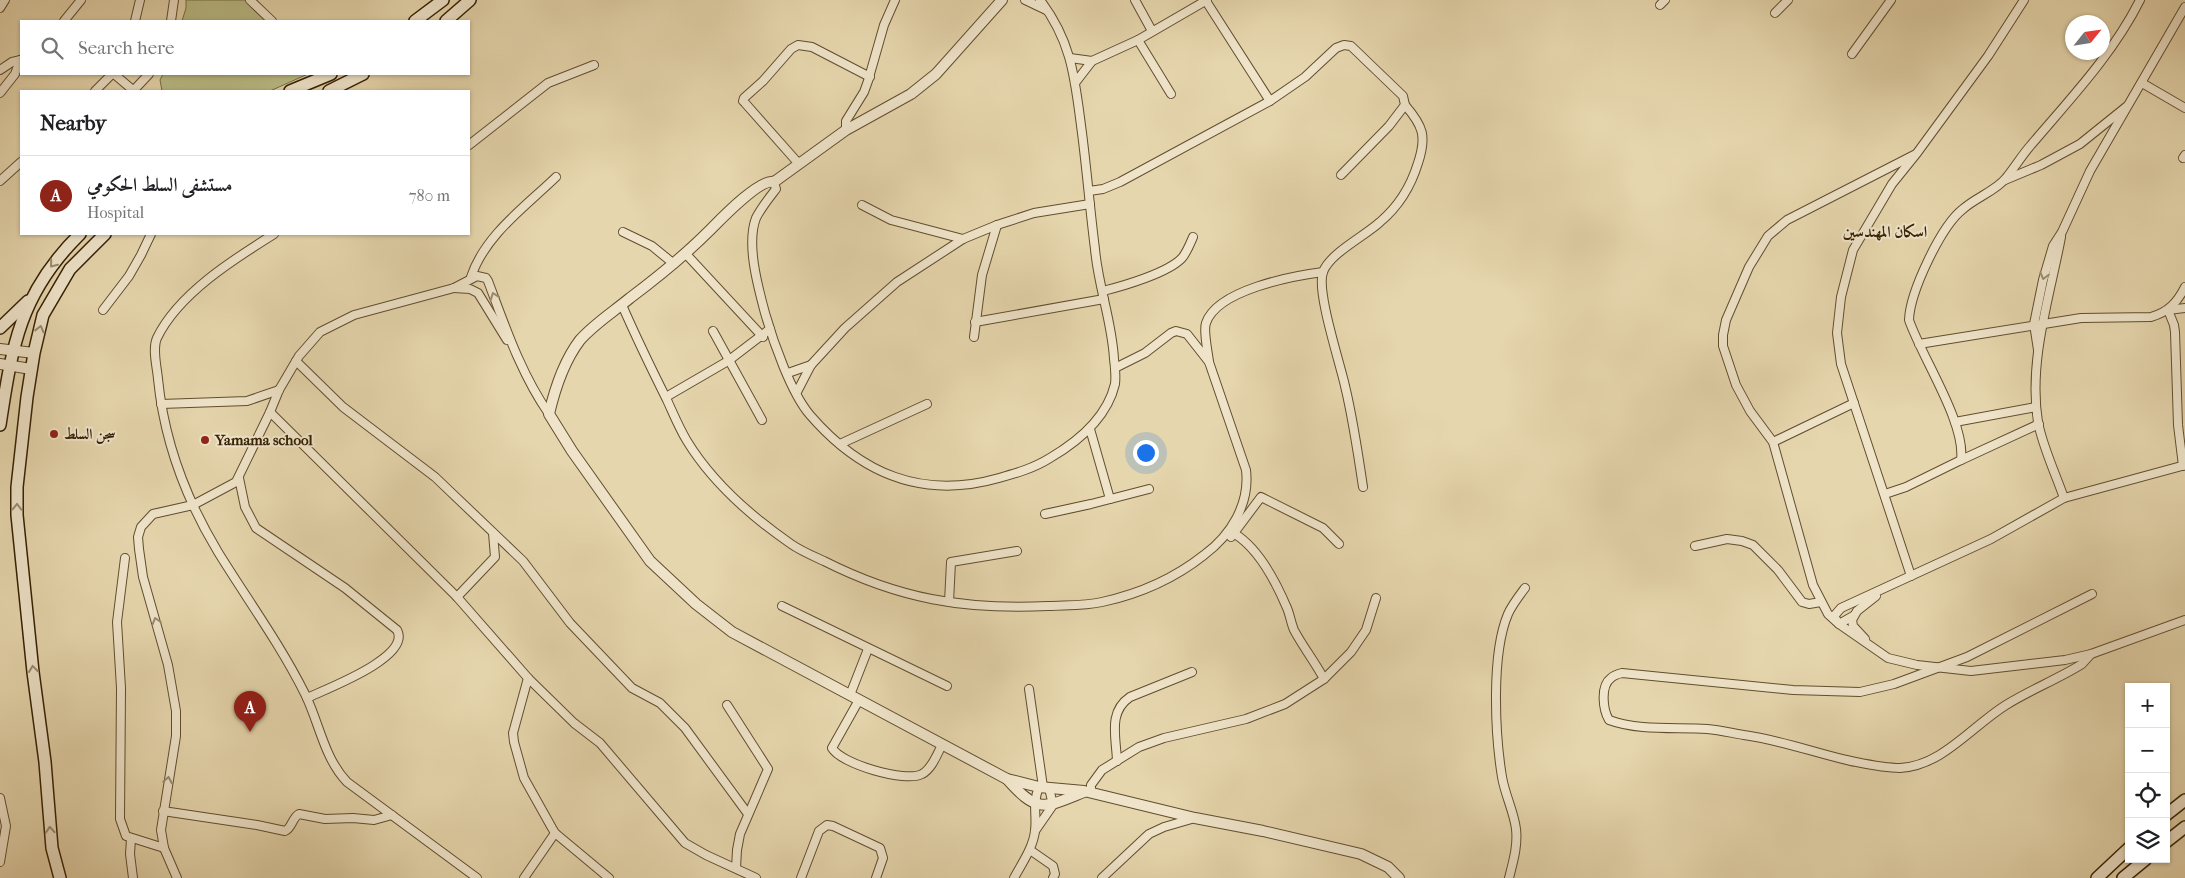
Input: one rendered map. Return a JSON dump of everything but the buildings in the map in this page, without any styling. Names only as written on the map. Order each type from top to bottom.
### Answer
[{"type":"main road","points":[[416,20],[443,0]]},
{"type":"main road","points":[[447,20],[470,0]]},
{"type":"main road","points":[[292,90],[324,75],[330,90]]},
{"type":"main road","points":[[332,90],[361,75]]},
{"type":"main road","points":[[0,425],[4,365],[12,350],[31,298],[42,278],[79,235]]},
{"type":"main road","points":[[60,878],[51,841],[46,771],[31,657],[17,514],[17,487],[31,368],[43,315],[70,269],[104,235]]},
{"type":"main road","points":[[0,328],[31,298]]},
{"type":"main road","points":[[2170,812],[2185,800]]},
{"type":"main road","points":[[2170,839],[2185,827]]},
{"type":"main road","points":[[2097,878],[2125,852]]},
{"type":"main road","points":[[2123,878],[2141,863]]},
{"type":"street","points":[[0,8],[5,0]]},
{"type":"street","points":[[65,20],[81,0]]},
{"type":"street","points":[[135,20],[140,0]]},
{"type":"street","points":[[170,20],[174,0]]},
{"type":"street","points":[[250,0],[271,20]]},
{"type":"street","points":[[846,130],[846,121],[864,92],[870,77],[884,25],[895,0]]},
{"type":"street","points":[[549,414],[554,394],[567,360],[588,331],[686,254],[734,206],[769,182],[774,182],[846,130],[911,94],[936,74],[1002,0]]},
{"type":"street","points":[[1026,0],[1048,11]]},
{"type":"street","points":[[774,182],[776,189],[757,218],[753,242],[757,284],[770,329],[796,392],[808,413],[840,444],[877,472],[924,486],[955,486],[982,483],[1033,468],[1063,450],[1090,429],[1102,414],[1112,397],[1116,380],[1113,349],[1096,260],[1089,191],[1070,58],[1062,34],[1040,0]]},
{"type":"street","points":[[1135,0],[1152,31]]},
{"type":"street","points":[[1075,83],[1092,62],[1138,40],[1206,0],[1270,101]]},
{"type":"street","points":[[1775,13],[1788,0]]},
{"type":"street","points":[[1852,54],[1891,0]]},
{"type":"street","points":[[1911,576],[1841,364],[1837,333],[1841,297],[1853,250],[1892,184],[1918,153],[1988,56],[2024,0]]},
{"type":"street","points":[[2005,180],[2020,159],[2099,64],[2140,0]]},
{"type":"street","points":[[2038,350],[2034,324],[2043,280],[2053,246],[2062,232],[2090,171],[2132,102],[2185,7]]},
{"type":"street","points":[[1138,40],[1171,94]]},
{"type":"street","points":[[799,164],[743,101],[744,98],[763,81],[791,49],[798,45],[812,47],[870,77]]},
{"type":"street","points":[[1089,191],[1103,189],[1120,182],[1270,101],[1305,77],[1336,48],[1344,45],[1351,46],[1403,96],[1405,105],[1418,121],[1424,140],[1413,180],[1400,201],[1380,222],[1334,258],[1323,272],[1322,282],[1326,314],[1346,388],[1363,487]]},
{"type":"street","points":[[1070,58],[1092,62]]},
{"type":"street","points":[[0,70],[12,62],[20,60]]},
{"type":"street","points":[[0,93],[20,63]]},
{"type":"street","points":[[470,144],[548,83],[594,65]]},
{"type":"street","points":[[96,90],[112,75]]},
{"type":"street","points":[[114,75],[133,90]]},
{"type":"street","points":[[135,90],[149,75]]},
{"type":"street","points":[[2142,83],[2185,108]]},
{"type":"street","points":[[1961,460],[1961,447],[1955,422],[1909,320],[1910,310],[1927,265],[1957,214],[2005,180],[2041,165],[2080,144],[2132,102]]},
{"type":"street","points":[[1342,175],[1389,126],[1405,105]]},
{"type":"street","points":[[1918,153],[1788,220],[1768,236],[1752,260],[1726,320],[1722,346],[1736,385],[1750,411],[1773,442],[1805,559],[1821,602],[1828,614],[1839,624],[1888,658],[1917,666],[1971,671],[2065,660],[2090,654],[2185,620]]},
{"type":"street","points":[[0,181],[20,163]]},
{"type":"street","points":[[472,278],[478,258],[494,237],[556,177]]},
{"type":"street","points":[[796,392],[811,365],[845,328],[897,282],[963,239],[1034,213],[1090,204]]},
{"type":"street","points":[[862,205],[891,220],[963,239]]},
{"type":"street","points":[[974,337],[982,275],[997,225]]},
{"type":"street","points":[[623,232],[652,246],[674,264]]},
{"type":"street","points":[[2062,232],[2038,350],[2036,407],[2039,424],[2064,498]]},
{"type":"street","points":[[103,310],[129,276],[150,235]]},
{"type":"street","points":[[273,235],[192,291],[173,314],[157,338],[161,404],[171,448],[193,504],[218,551],[276,642],[307,698],[338,771],[347,782],[477,878]]},
{"type":"street","points":[[975,322],[1103,295],[1173,265],[1182,258],[1194,237]]},
{"type":"street","points":[[686,254],[763,336]]},
{"type":"street","points":[[1220,543],[1236,520],[1246,495],[1248,483],[1246,470],[1209,362],[1205,324],[1218,305],[1230,297],[1295,275],[1323,272]]},
{"type":"street","points":[[178,878],[164,848],[161,830],[175,747],[176,711],[168,665],[143,576],[138,536],[146,520],[153,514],[193,504],[232,485],[238,478],[279,390],[296,362],[320,332],[347,318],[388,305],[422,298],[454,288],[472,278],[482,276],[488,281],[518,358]]},
{"type":"street","points":[[2168,310],[2178,299],[2185,287]]},
{"type":"street","points":[[454,288],[470,289],[478,293],[518,358],[537,396],[566,442],[650,561],[696,604],[732,632],[1007,779],[1044,787],[1088,792],[1195,818],[1361,854],[1388,867],[1399,878]]},
{"type":"street","points":[[622,305],[686,440],[722,486],[792,545],[838,568],[885,588],[916,597],[985,606],[1027,607],[1101,602],[1169,579],[1234,534],[1261,497],[1323,528],[1339,544]]},
{"type":"street","points":[[1920,344],[2034,324],[2095,317],[2151,317],[2168,310],[2185,308]]},
{"type":"street","points":[[1821,602],[1829,609],[1839,609],[1884,590],[1991,539],[2064,498],[2184,466],[2178,425],[2174,324],[2168,310]]},
{"type":"street","points":[[666,398],[728,361],[770,329]]},
{"type":"street","points":[[713,331],[762,420]]},
{"type":"street","points":[[1115,368],[1145,353],[1170,333],[1176,331],[1187,334],[1209,362]]},
{"type":"street","points":[[0,349],[34,354]]},
{"type":"street","points":[[296,362],[344,407],[435,477],[523,561],[570,623],[632,688],[660,703],[685,728],[748,814]]},
{"type":"street","points":[[4,365],[31,368]]},
{"type":"street","points":[[788,373],[811,365]]},
{"type":"street","points":[[161,404],[246,401],[279,390]]},
{"type":"street","points":[[1773,442],[1854,403]]},
{"type":"street","points":[[840,444],[927,404]]},
{"type":"street","points":[[1955,422],[2036,407]]},
{"type":"street","points":[[270,412],[457,596],[528,678],[574,723],[600,743],[685,843],[756,878]]},
{"type":"street","points":[[1885,494],[1906,487],[2039,424]]},
{"type":"street","points":[[1090,429],[1110,500]]},
{"type":"street","points":[[238,478],[245,507],[256,528],[345,588],[397,630],[400,636],[400,641],[394,651],[375,665],[307,698]]},
{"type":"street","points":[[1045,514],[1110,500],[1149,489]]},
{"type":"street","points":[[457,596],[495,557],[493,533]]},
{"type":"street","points":[[1234,534],[1245,540],[1253,549],[1281,595],[1294,630],[1324,679]]},
{"type":"street","points":[[1695,546],[1728,540],[1742,541],[1753,545],[1778,570],[1802,602],[1809,604],[1821,602]]},
{"type":"street","points":[[949,602],[951,562],[1017,551]]},
{"type":"street","points":[[125,558],[117,622],[121,688],[120,819],[122,830],[131,838],[164,848]]},
{"type":"street","points":[[1509,878],[1517,840],[1516,827],[1502,778],[1495,719],[1499,650],[1503,631],[1508,614],[1525,588]]},
{"type":"street","points":[[1839,624],[1853,616],[1884,590]]},
{"type":"street","points":[[2090,654],[2082,664],[1991,714],[1962,739],[1940,754],[1923,762],[1900,768],[1864,764],[1801,749],[1769,738],[1744,734],[1617,723],[1609,720],[1605,708],[1606,685],[1609,678],[1622,673],[1793,690],[1860,692],[1894,684],[1966,657],[2092,594]]},
{"type":"street","points":[[1007,779],[1020,794],[1034,804],[1053,805],[1088,792],[1096,776],[1102,770],[1139,747],[1164,738],[1246,719],[1277,707],[1324,679],[1351,652],[1366,630],[1376,598]]},
{"type":"street","points":[[782,606],[947,686]]},
{"type":"street","points":[[1839,609],[1834,616],[1839,624]]},
{"type":"street","points":[[1853,616],[1853,626],[1888,658]]},
{"type":"street","points":[[868,649],[854,698],[832,748],[835,753],[859,765],[901,777],[912,777],[923,774],[929,768],[942,745]]},
{"type":"street","points":[[1117,761],[1115,716],[1121,703],[1130,697],[1192,672]]},
{"type":"street","points":[[528,678],[514,726],[514,742],[524,778],[556,833],[610,878]]},
{"type":"street","points":[[1030,688],[1044,787],[1053,805]]},
{"type":"street","points":[[727,704],[768,769],[738,840],[736,868]]},
{"type":"street","points":[[1014,878],[1030,850],[1035,831],[1034,804],[1044,787]]},
{"type":"street","points":[[0,798],[6,826],[0,862]]},
{"type":"street","points":[[1035,831],[1053,805]]},
{"type":"street","points":[[163,811],[285,831],[290,828],[294,817],[299,814],[325,819],[353,818],[374,820],[392,815]]},
{"type":"street","points":[[1102,878],[1149,834],[1164,827],[1195,818]]},
{"type":"street","points":[[801,878],[819,831],[827,826],[833,826],[880,848],[883,858],[876,878]]},
{"type":"street","points":[[524,878],[556,833]]},
{"type":"street","points":[[131,838],[130,854],[133,878]]},
{"type":"street","points":[[1030,850],[1053,866],[1055,874],[1053,878]]},
{"type":"green space","points":[[186,0],[247,0],[265,20],[182,20]]},
{"type":"green space","points":[[162,75],[306,75],[272,90],[162,90],[160,80]]},
{"type":"place","name":"سجن السلط","points":[[54,434]]},
{"type":"place","name":"Yamama school","points":[[205,440]]},
{"type":"place","name":"مستشفى السلط الحكومي","points":[[250,732]]},
{"type":"district","name":"اسكان المهندسين","points":[[1885,231]]}]
